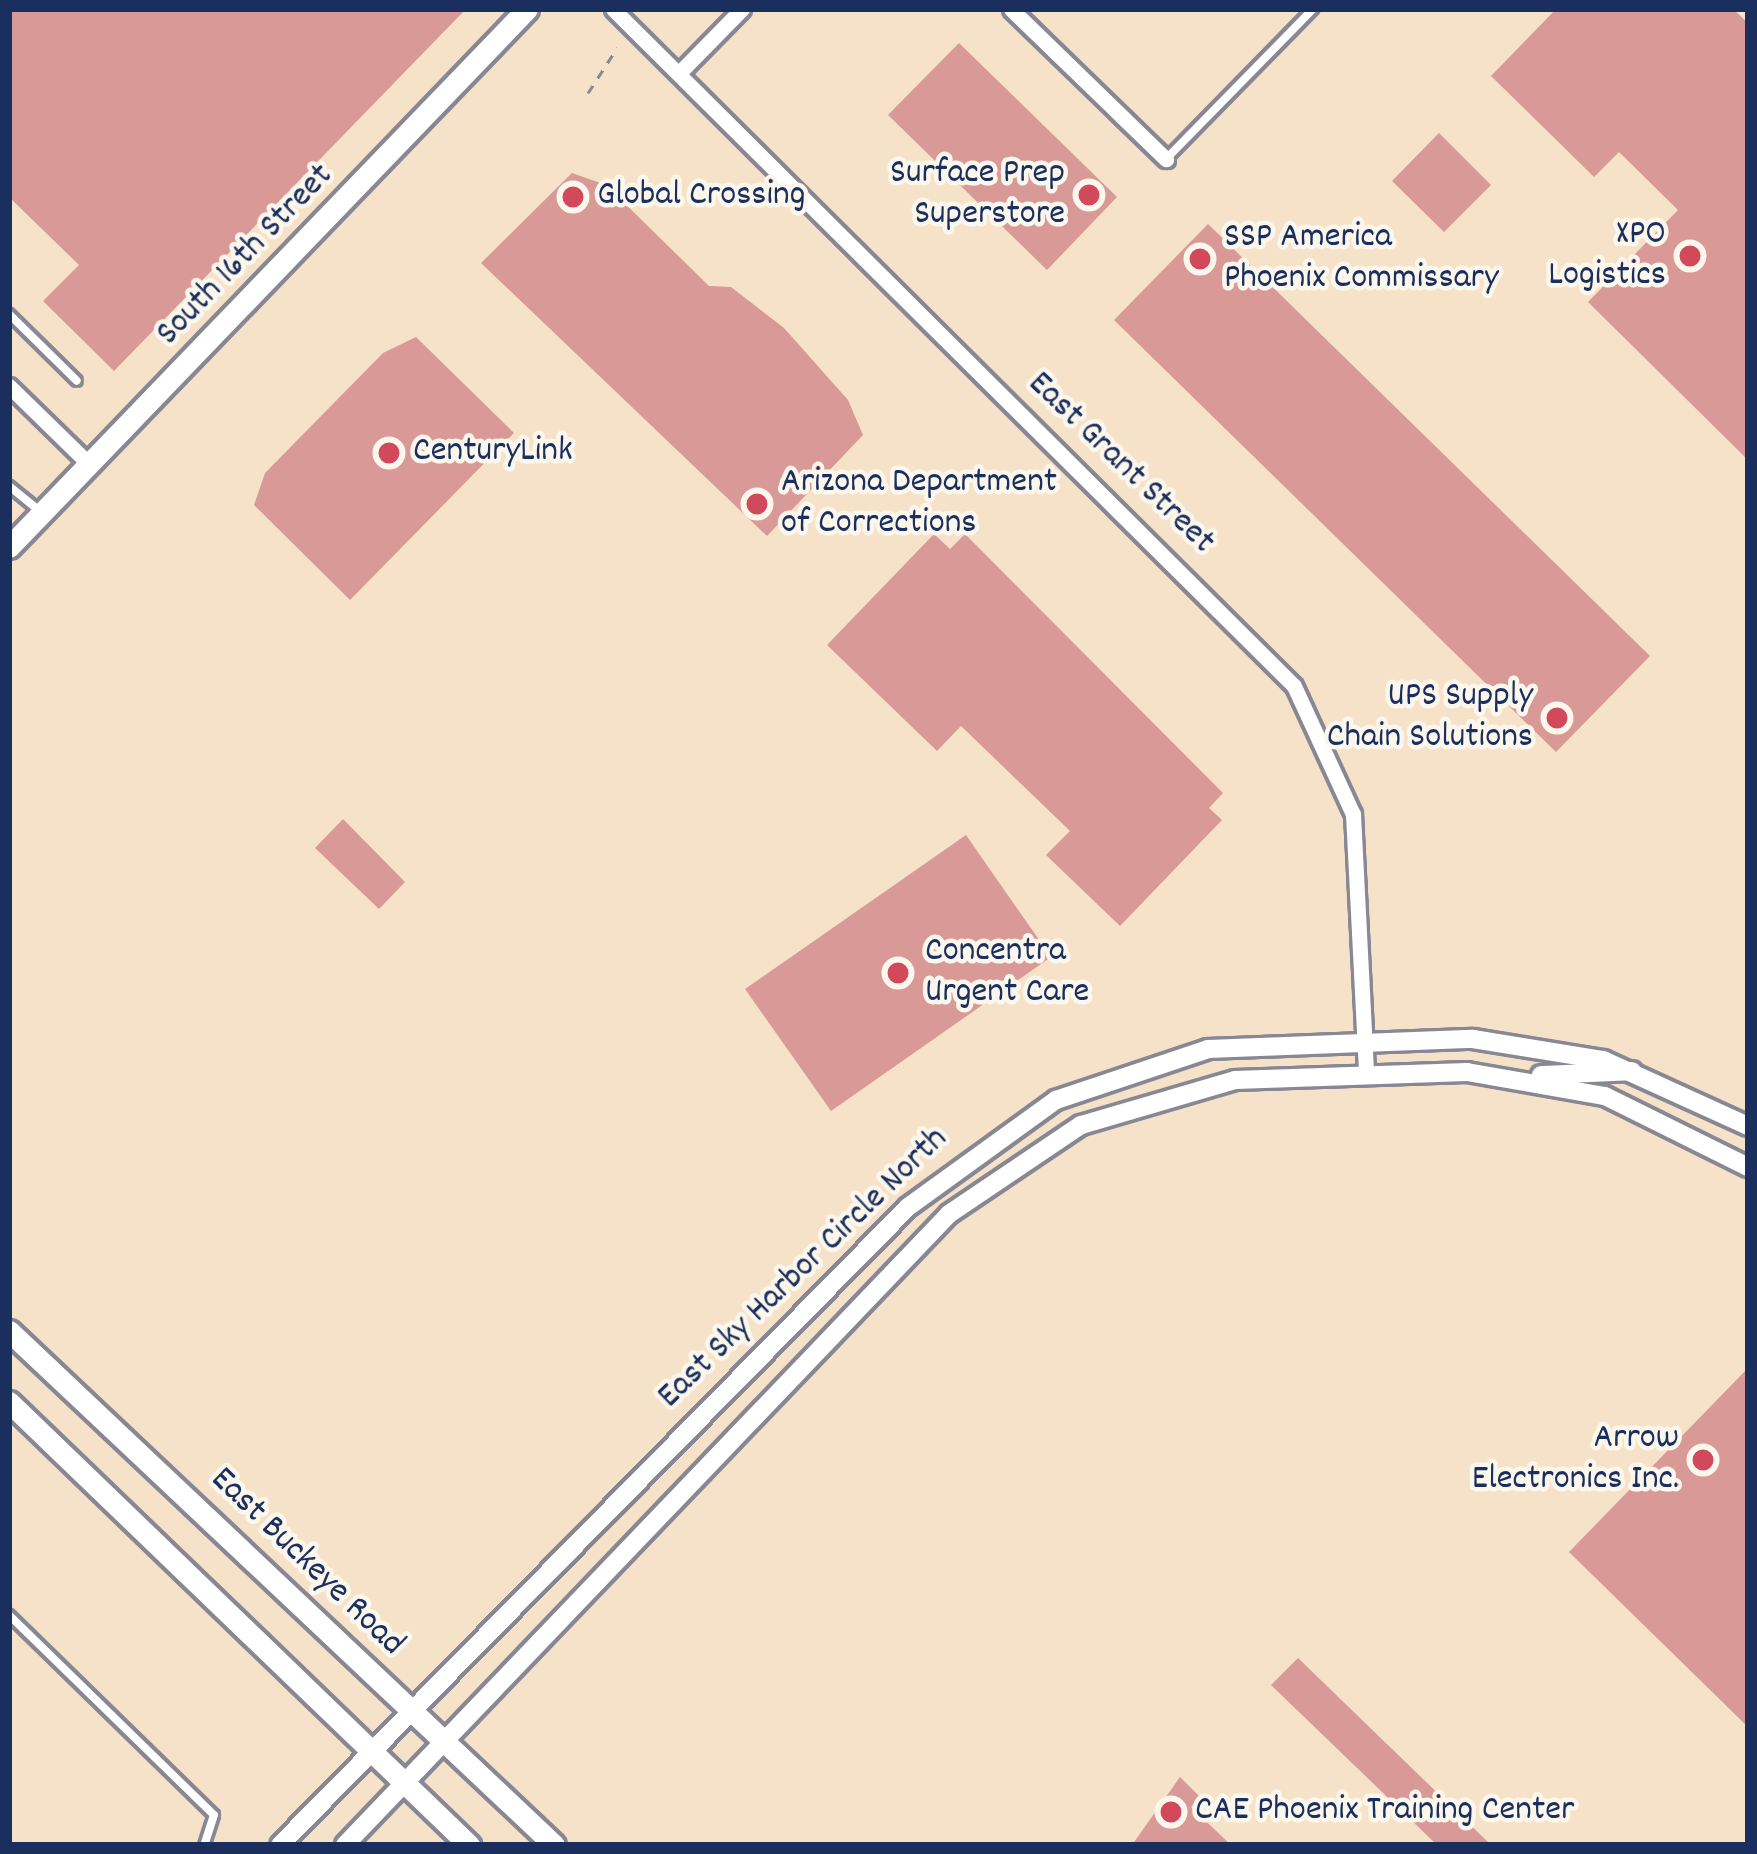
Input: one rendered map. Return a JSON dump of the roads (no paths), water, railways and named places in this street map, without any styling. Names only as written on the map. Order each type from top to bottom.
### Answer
[{"type":"main road","name":"South 16th Street","points":[[9,547],[527,9]]},
{"type":"main road","name":"East Buckeye Road","points":[[9,1331],[554,1845]]},
{"type":"main road","points":[[9,1402],[469,1845]]},
{"type":"street","name":"East Grant Street","points":[[613,9],[1294,686],[1353,814],[1366,1073]]},
{"type":"street","points":[[680,73],[742,9]]},
{"type":"street","points":[[1011,9],[1166,159]]},
{"type":"street","points":[[9,386],[90,465]]},
{"type":"street","name":"East Sky Harbor Circle North","points":[[280,1845],[908,1207],[995,1135],[1172,1057],[1366,1039],[1524,1044],[1635,1071],[1748,1126]]},
{"type":"street","points":[[1531,1078],[1635,1071]]},
{"type":"street","name":"East Sky Harbor Circle North","points":[[344,1845],[998,1173],[1170,1092],[1366,1073],[1531,1078],[1656,1115],[1748,1167]]},
{"type":"lane","points":[[1166,159],[1313,9]]},
{"type":"lane","points":[[9,315],[77,381]]},
{"type":"lane","points":[[9,486],[42,513]]},
{"type":"lane","points":[[9,1615],[214,1815],[203,1845]]},
{"type":"place","name":"Surface Prep Superstore","points":[[1089,195]]},
{"type":"place","name":"Global Crossing","points":[[573,197]]},
{"type":"place","name":"XPO Logistics","points":[[1690,256]]},
{"type":"place","name":"SSP America Phoenix Commissary","points":[[1200,259]]},
{"type":"place","name":"CenturyLink","points":[[389,453]]},
{"type":"place","name":"Arizona Department of Corrections","points":[[757,504]]},
{"type":"place","name":"UPS Supply Chain Solutions","points":[[1557,718]]},
{"type":"place","name":"Concentra Urgent Care","points":[[898,973]]},
{"type":"place","name":"Arrow Electronics Inc.","points":[[1703,1460]]},
{"type":"place","name":"CAE Phoenix Training Center","points":[[1171,1812]]}]
